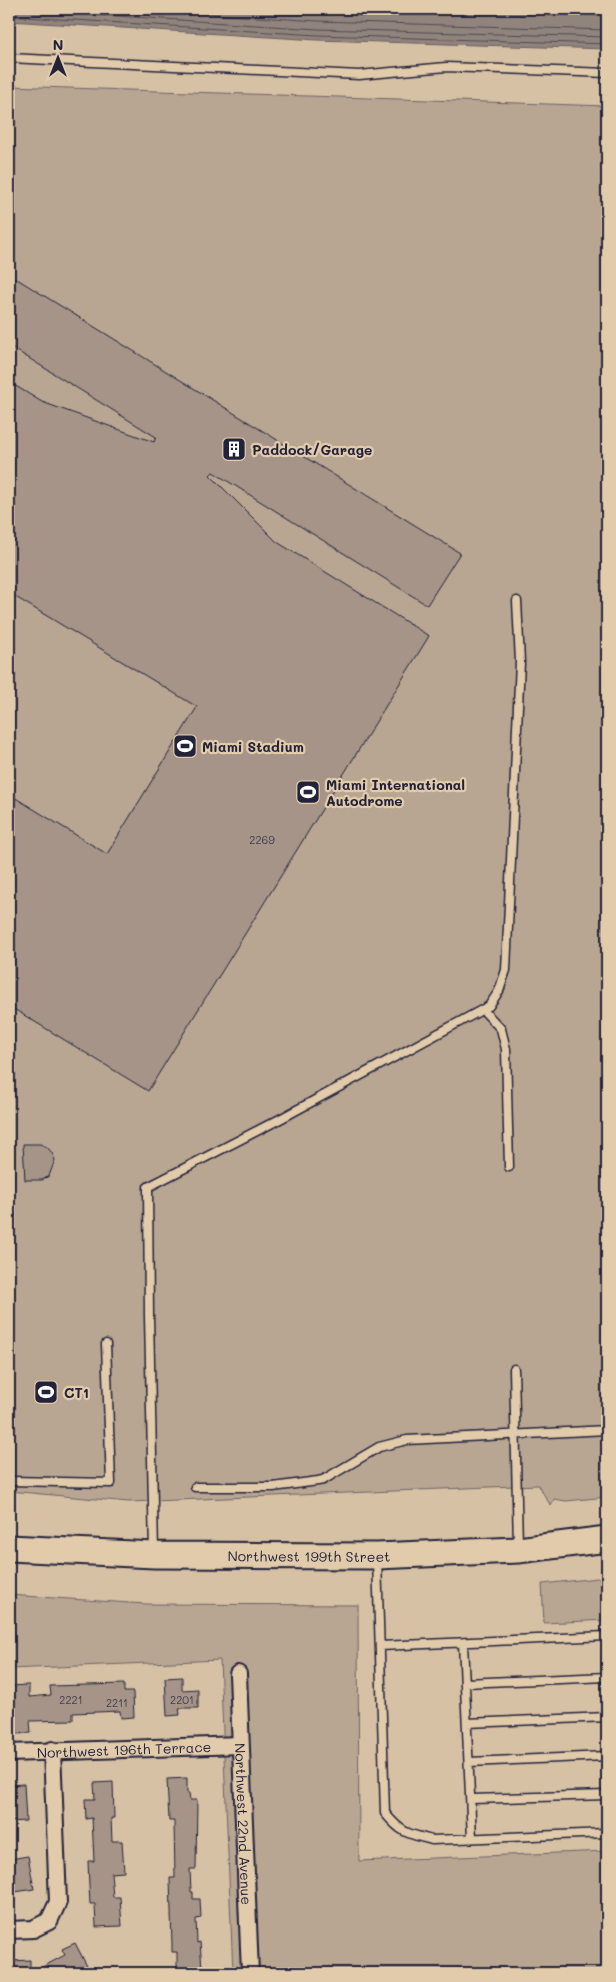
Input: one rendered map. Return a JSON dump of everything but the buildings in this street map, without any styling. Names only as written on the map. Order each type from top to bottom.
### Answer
[{"type":"main road","name":"Northwest 199th Street","points":[[9,1548],[154,1555],[377,1556],[518,1550],[607,1539]]},
{"type":"street","name":"Northwest 22nd Avenue","points":[[238,1674],[250,1973]]},
{"type":"street","name":"Northwest 196th Terrace","points":[[9,1753],[52,1750],[240,1745]]},
{"type":"street","points":[[9,1930],[33,1929],[49,1921],[58,1902],[52,1750]]},
{"type":"lane","points":[[9,58],[359,75],[446,67],[607,73]]},
{"type":"lane","points":[[154,1555],[148,1187],[280,1119],[483,1010],[489,1006],[499,991],[506,970],[520,662],[516,601]]},
{"type":"lane","points":[[483,1010],[501,1030],[506,1049],[509,1167]]},
{"type":"lane","points":[[9,1481],[111,1483],[106,1344]]},
{"type":"lane","points":[[514,1369],[518,1550]]},
{"type":"lane","points":[[195,1488],[296,1485],[323,1480],[379,1447],[394,1442],[433,1437],[607,1430]]},
{"type":"lane","points":[[377,1556],[385,1813],[407,1834],[432,1840],[607,1833]]},
{"type":"lane","points":[[380,1646],[607,1636]]},
{"type":"lane","points":[[463,1643],[472,1838]]},
{"type":"lane","points":[[465,1683],[607,1677]]},
{"type":"lane","points":[[467,1723],[607,1717]]},
{"type":"lane","points":[[469,1762],[607,1756]]},
{"type":"lane","points":[[471,1799],[607,1795]]},
{"type":"shaded area","name":"Miami International Autodrome","points":[[9,86],[607,106],[607,1497],[566,1501],[554,1499],[551,1506],[538,1485],[129,1502],[9,1491]]},
{"type":"shaded area","points":[[607,1577],[607,1620],[544,1623],[542,1584]]},
{"type":"shaded area","points":[[9,1595],[146,1604],[358,1605],[359,1861],[607,1851],[607,1973],[233,1973],[220,1660],[9,1669]]},
{"type":"water","points":[[9,9],[607,9],[607,49],[317,40],[9,21]]},
{"type":"place","name":"Paddock/Garage","points":[[234,449]]},
{"type":"place","name":"Miami Stadium","points":[[185,746]]},
{"type":"place","name":"Miami International Autodrome","points":[[308,792]]},
{"type":"place","name":"CT1","points":[[46,1392]]}]
